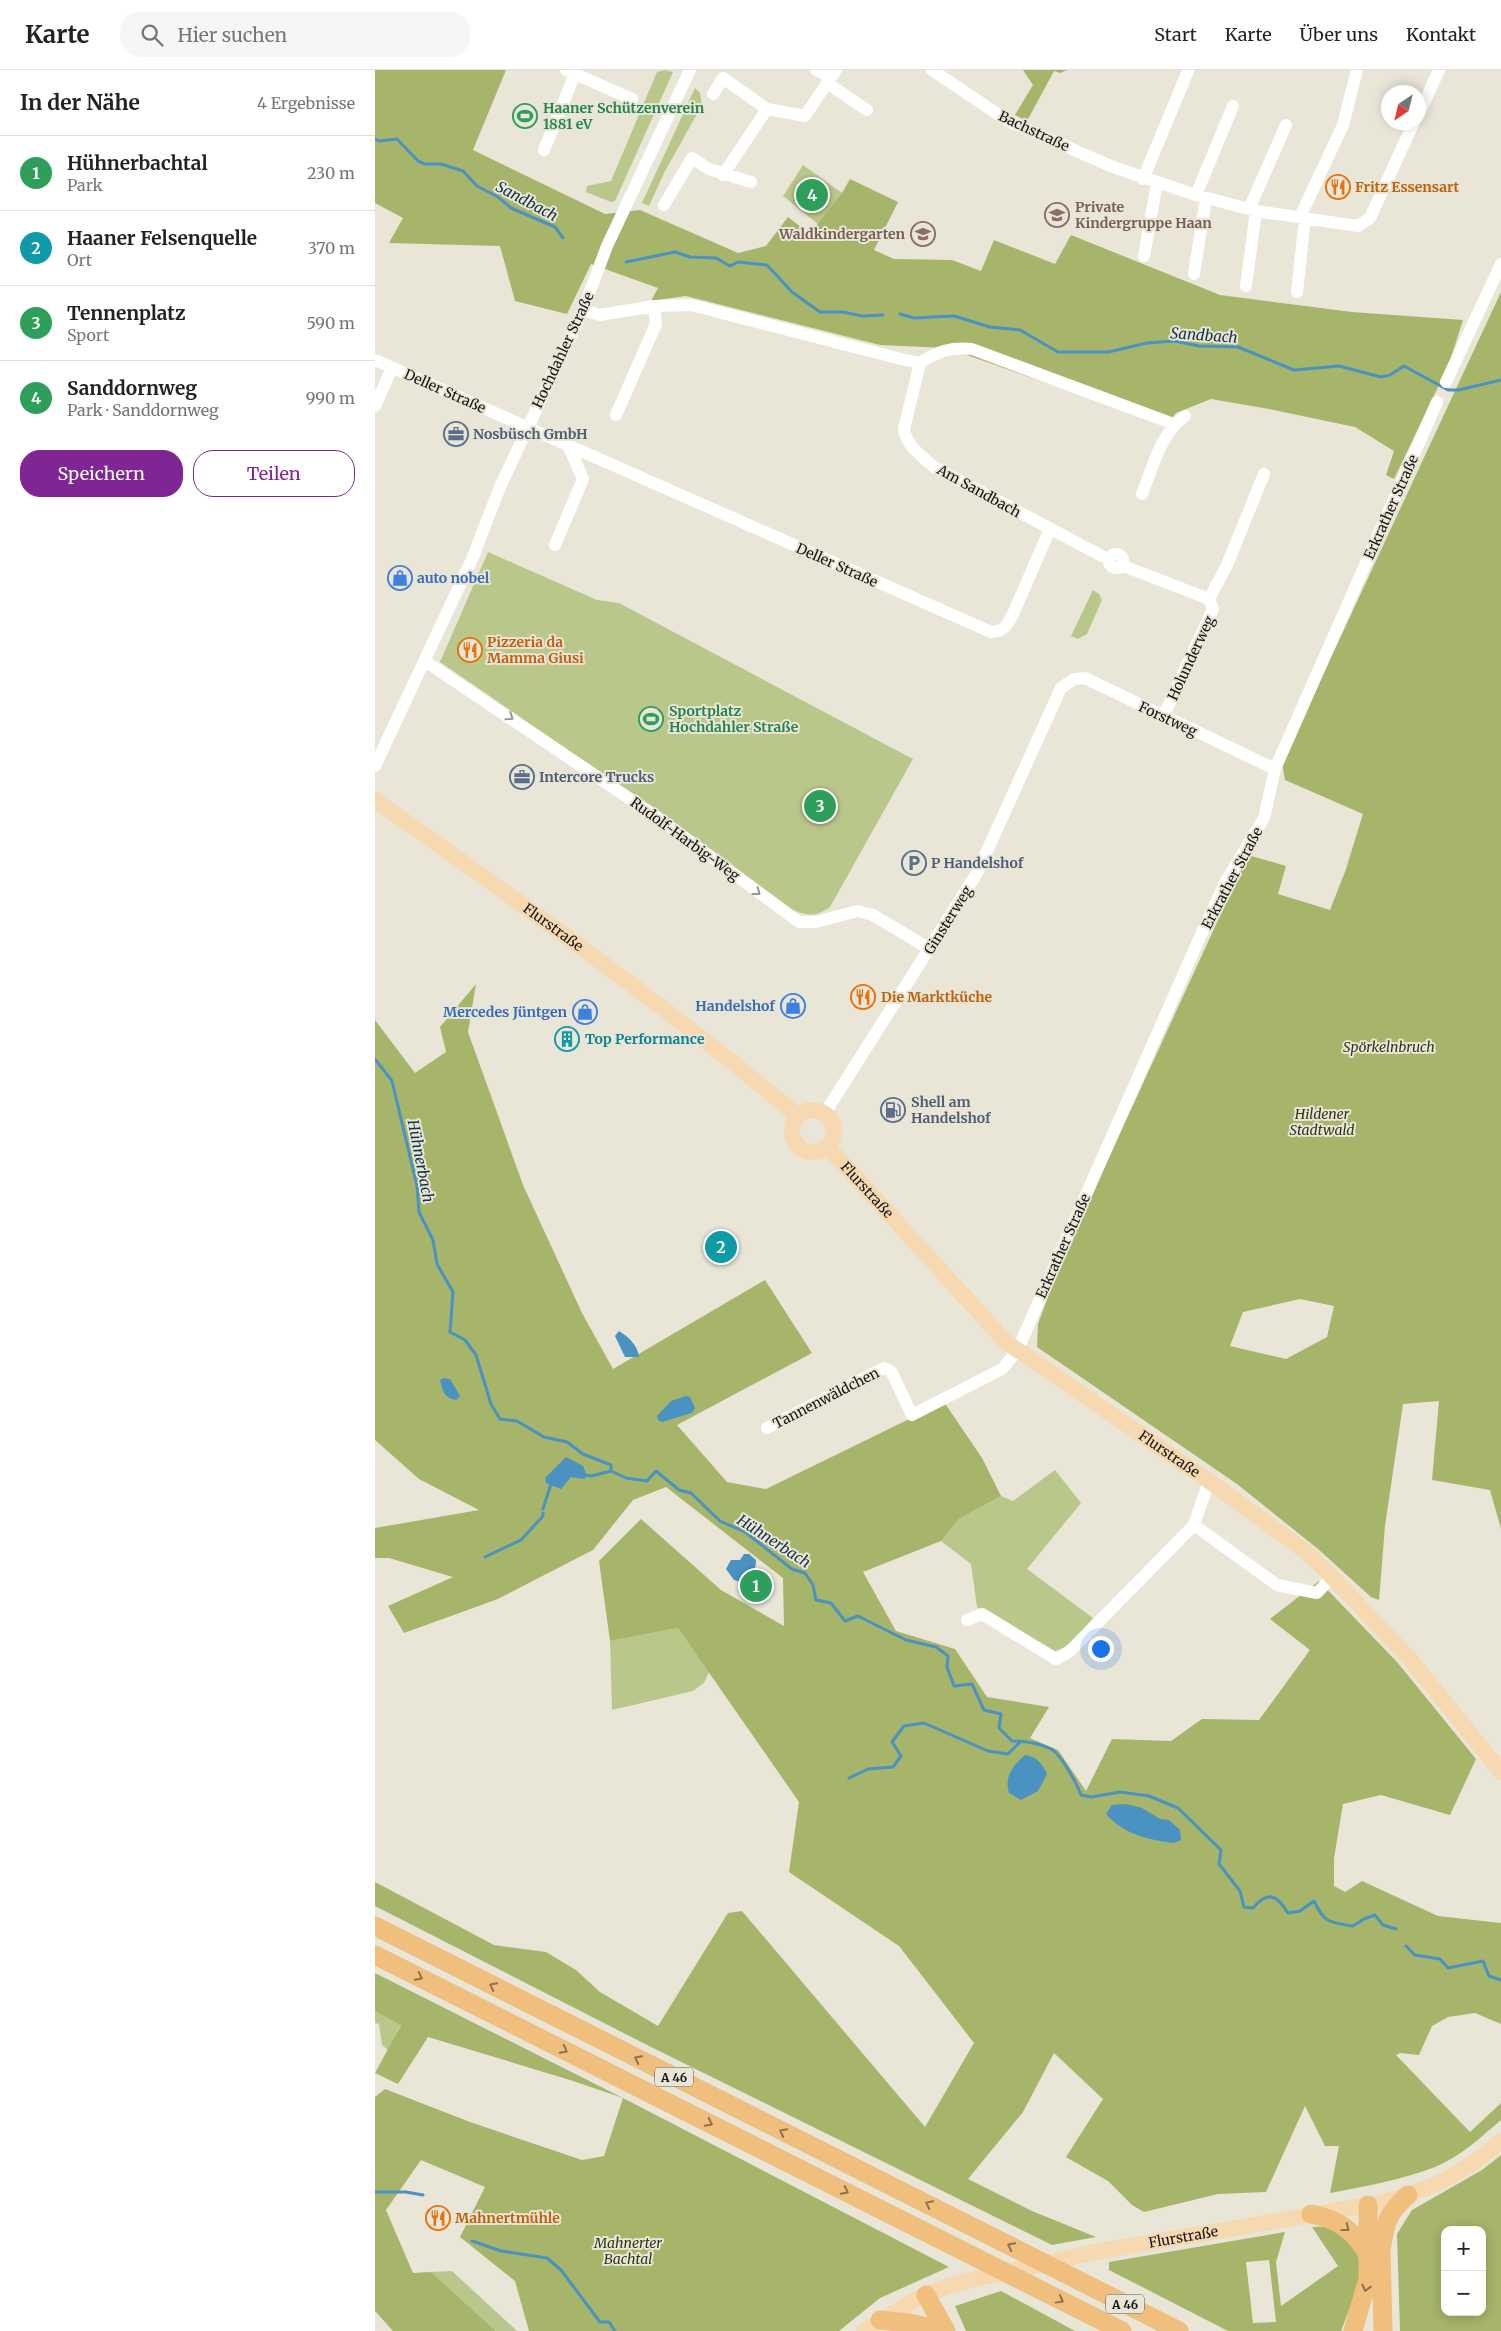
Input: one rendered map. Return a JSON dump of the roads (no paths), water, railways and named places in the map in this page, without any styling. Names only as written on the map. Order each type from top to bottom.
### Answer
[{"type":"highway","name":"A 46","points":[[375,1926],[1179,2331]]},
{"type":"highway","name":"A 46","points":[[375,1955],[1122,2331]]},
{"type":"highway","points":[[1353,2331],[1386,2220],[1393,2209],[1408,2195]]},
{"type":"highway","points":[[1371,2204],[1383,2331]]},
{"type":"highway","points":[[1311,2214],[1327,2217],[1350,2230],[1375,2254]]},
{"type":"highway","points":[[927,2295],[946,2331]]},
{"type":"highway","points":[[1080,2311],[1104,2331]]},
{"type":"highway","points":[[880,2320],[907,2321],[921,2324],[936,2331]]},
{"type":"main road","name":"Flurstraße","points":[[375,800],[489,880],[697,1033],[798,1116]]},
{"type":"main road","points":[[811,1110],[825,1113],[832,1119],[835,1127],[833,1138],[828,1147],[816,1152],[801,1148],[792,1136],[791,1129],[798,1116],[811,1110]]},
{"type":"main road","name":"Flurstraße","points":[[828,1147],[991,1328],[1017,1351],[1282,1533],[1332,1577],[1410,1659],[1501,1772]]},
{"type":"main road","name":"Flurstraße","points":[[864,2331],[880,2320],[927,2295],[971,2280],[1090,2253],[1371,2204],[1408,2195],[1449,2178],[1473,2163],[1501,2141]]},
{"type":"street","name":"Hochdahler Straße","points":[[375,766],[473,557],[500,487],[583,310],[600,261],[690,70]]},
{"type":"street","points":[[816,70],[831,77],[867,110]]},
{"type":"street","name":"Bachstraße","points":[[931,70],[1008,121],[1113,168],[1143,179],[1201,197],[1253,210],[1358,226],[1370,218],[1410,130]]},
{"type":"street","points":[[1297,292],[1302,218],[1343,125],[1357,70]]},
{"type":"street","points":[[1426,99],[1439,70]]},
{"type":"street","points":[[1143,179],[1188,71]]},
{"type":"street","points":[[544,150],[571,72],[632,99]]},
{"type":"street","points":[[713,94],[723,78],[767,109],[805,116],[831,77]]},
{"type":"street","points":[[1194,274],[1201,197],[1233,106]]},
{"type":"street","points":[[664,205],[692,158],[709,169],[726,171],[767,109]]},
{"type":"street","points":[[1246,286],[1253,210],[1286,125]]},
{"type":"street","points":[[1144,256],[1157,183]]},
{"type":"street","points":[[1447,382],[1501,264]]},
{"type":"street","points":[[583,310],[600,315],[655,306],[691,304],[901,359],[920,362],[936,353],[955,348],[972,349],[1179,420],[1163,443],[1142,494]]},
{"type":"street","points":[[616,415],[655,324],[655,306]]},
{"type":"street","name":"Deller Straße","points":[[375,360],[991,632],[999,632],[1005,628],[1050,529]]},
{"type":"street","name":"Am Sandbach","points":[[920,362],[904,429],[905,438],[934,466],[1102,556]]},
{"type":"street","points":[[375,406],[392,368]]},
{"type":"street","name":"Erkrather Straße","points":[[1017,1351],[1200,937],[1227,881],[1264,818],[1275,769],[1437,402]]},
{"type":"street","points":[[555,545],[583,479],[569,447]]},
{"type":"street","points":[[1121,565],[1209,600],[1227,565],[1263,474]]},
{"type":"street","name":"Holunderweg","points":[[1163,717],[1213,609],[1209,600]]},
{"type":"street","name":"Rudolf-Harbig-Weg","points":[[425,661],[657,817],[799,922],[816,922],[857,911],[873,915],[930,950]]},
{"type":"street","name":"Forstweg","points":[[1061,688],[1074,679],[1085,678],[1275,769]]},
{"type":"street","name":"Ginsterweg","points":[[825,1113],[977,874],[1061,688]]},
{"type":"street","name":"Tannenwäldchen","points":[[767,1428],[884,1368],[891,1371],[912,1415],[1002,1369],[1017,1351]]},
{"type":"street","points":[[967,1620],[982,1614],[1056,1659],[1069,1652],[1195,1525],[1209,1482]]},
{"type":"street","points":[[1195,1525],[1277,1585],[1317,1593],[1332,1577]]},
{"type":"water","points":[[619,1331],[632,1342],[637,1349],[639,1357],[625,1357],[615,1336]]},
{"type":"water","points":[[444,1378],[450,1379],[460,1396],[456,1400],[449,1398],[445,1393],[440,1380]]},
{"type":"water","points":[[686,1396],[690,1397],[695,1408],[692,1413],[662,1422],[658,1420],[657,1416],[671,1401]]},
{"type":"water","points":[[566,1457],[583,1466],[587,1476],[584,1479],[571,1477],[561,1489],[546,1483],[545,1478]]},
{"type":"water","points":[[744,1554],[749,1554],[756,1560],[756,1564],[752,1574],[741,1582],[734,1580],[726,1569],[731,1560],[740,1560]]},
{"type":"water","points":[[1025,1755],[1039,1761],[1047,1774],[1038,1791],[1021,1800],[1009,1793],[1008,1781],[1013,1767]]},
{"type":"water","points":[[1126,1804],[1142,1808],[1160,1819],[1169,1820],[1180,1830],[1181,1840],[1174,1843],[1155,1840],[1137,1835],[1120,1827],[1106,1814],[1112,1805]]},
{"type":"waterway","name":"Sandbach","points":[[375,139],[379,141],[397,139],[418,161],[425,164],[441,164],[463,171],[477,186],[498,197],[511,208],[555,227],[563,238]]},
{"type":"waterway","name":"Sandbach","points":[[626,262],[675,252],[690,257],[716,258],[730,266],[738,262],[767,265],[792,292],[820,312],[843,312],[862,316],[883,315]]},
{"type":"waterway","name":"Sandbach","points":[[900,314],[914,318],[954,316],[990,327],[1020,330],[1058,352],[1108,352],[1147,343],[1174,341],[1199,346],[1238,347],[1294,370],[1339,366],[1381,377],[1390,375],[1404,366],[1448,390],[1459,390],[1501,380]]},
{"type":"waterway","name":"Hühnerbach","points":[[375,1059],[392,1081],[417,1186],[419,1212],[433,1240],[437,1264],[453,1292],[450,1332],[465,1340],[476,1355],[491,1404],[500,1419],[517,1421],[544,1437],[567,1442],[583,1454],[611,1465],[611,1471],[626,1478],[647,1481],[656,1471],[679,1490],[691,1493],[720,1521],[745,1532],[792,1569],[805,1573],[813,1585],[816,1600],[831,1603],[845,1621],[858,1616],[906,1640],[936,1647],[948,1656],[947,1667],[954,1686],[972,1684],[984,1710],[1001,1714],[999,1728],[1012,1741],[1037,1744],[1055,1752],[1068,1770],[1081,1795],[1091,1797],[1120,1792],[1149,1796],[1178,1808],[1221,1850],[1219,1864],[1240,1891],[1244,1907],[1253,1908],[1263,1899],[1272,1897],[1280,1902],[1288,1913],[1300,1911],[1314,1901],[1321,1914],[1329,1921],[1353,1926],[1375,1915],[1383,1925],[1396,1929]]},
{"type":"waterway","points":[[585,1475],[591,1476],[611,1471]]},
{"type":"waterway","points":[[543,1509],[551,1484]]},
{"type":"waterway","points":[[485,1557],[521,1540],[543,1516],[543,1513]]},
{"type":"waterway","points":[[849,1778],[868,1769],[893,1767],[901,1756],[892,1742],[904,1726],[924,1723],[988,1751],[1008,1754],[1020,1742]]},
{"type":"waterway","name":"Hühnerbach","points":[[1406,1946],[1415,1955],[1440,1959],[1448,1968],[1483,1961],[1489,1976],[1501,1980]]},
{"type":"waterway","points":[[375,2192],[406,2192],[423,2195]]},
{"type":"waterway","points":[[472,2241],[501,2251],[547,2258],[561,2270],[600,2322],[609,2322],[615,2331]]},
{"type":"place","name":"Haaner Schützenverein 1881 eV","points":[[525,116]]},
{"type":"place","name":"Fritz Essensart","points":[[1338,187]]},
{"type":"place","name":"Sanddornweg","points":[[812,195]]},
{"type":"place","name":"Private Kindergruppe Haan","points":[[1057,215]]},
{"type":"place","name":"Waldkindergarten","points":[[923,234]]},
{"type":"place","name":"Nosbüsch GmbH","points":[[456,434]]},
{"type":"place","name":"auto nobel","points":[[400,578]]},
{"type":"place","name":"Pizzeria da Mamma Giusi","points":[[470,650]]},
{"type":"place","name":"Sportplatz Hochdahler Straße","points":[[651,719]]},
{"type":"place","name":"Intercore Trucks","points":[[522,777]]},
{"type":"place","name":"Tennenplatz","points":[[820,806]]},
{"type":"place","name":"P Handelshof","points":[[914,863]]},
{"type":"place","name":"Die Marktküche","points":[[863,997]]},
{"type":"place","name":"Handelshof","points":[[793,1006]]},
{"type":"place","name":"Mercedes Jüntgen","points":[[585,1012]]},
{"type":"place","name":"Top Performance","points":[[567,1039]]},
{"type":"place","name":"Shell am Handelshof","points":[[893,1110]]},
{"type":"place","name":"Haaner Felsenquelle","points":[[721,1247]]},
{"type":"place","name":"Hühnerbachtal","points":[[756,1586]]},
{"type":"place","name":"Mahnertmühle","points":[[438,2218]]},
{"type":"park label","name":"Spörkelnbruch","points":[[1389,1047]]},
{"type":"park label","name":"Hildener Stadtwald","points":[[1322,1122]]},
{"type":"park label","name":"Mahnerter Bachtal","points":[[628,2252]]}]
